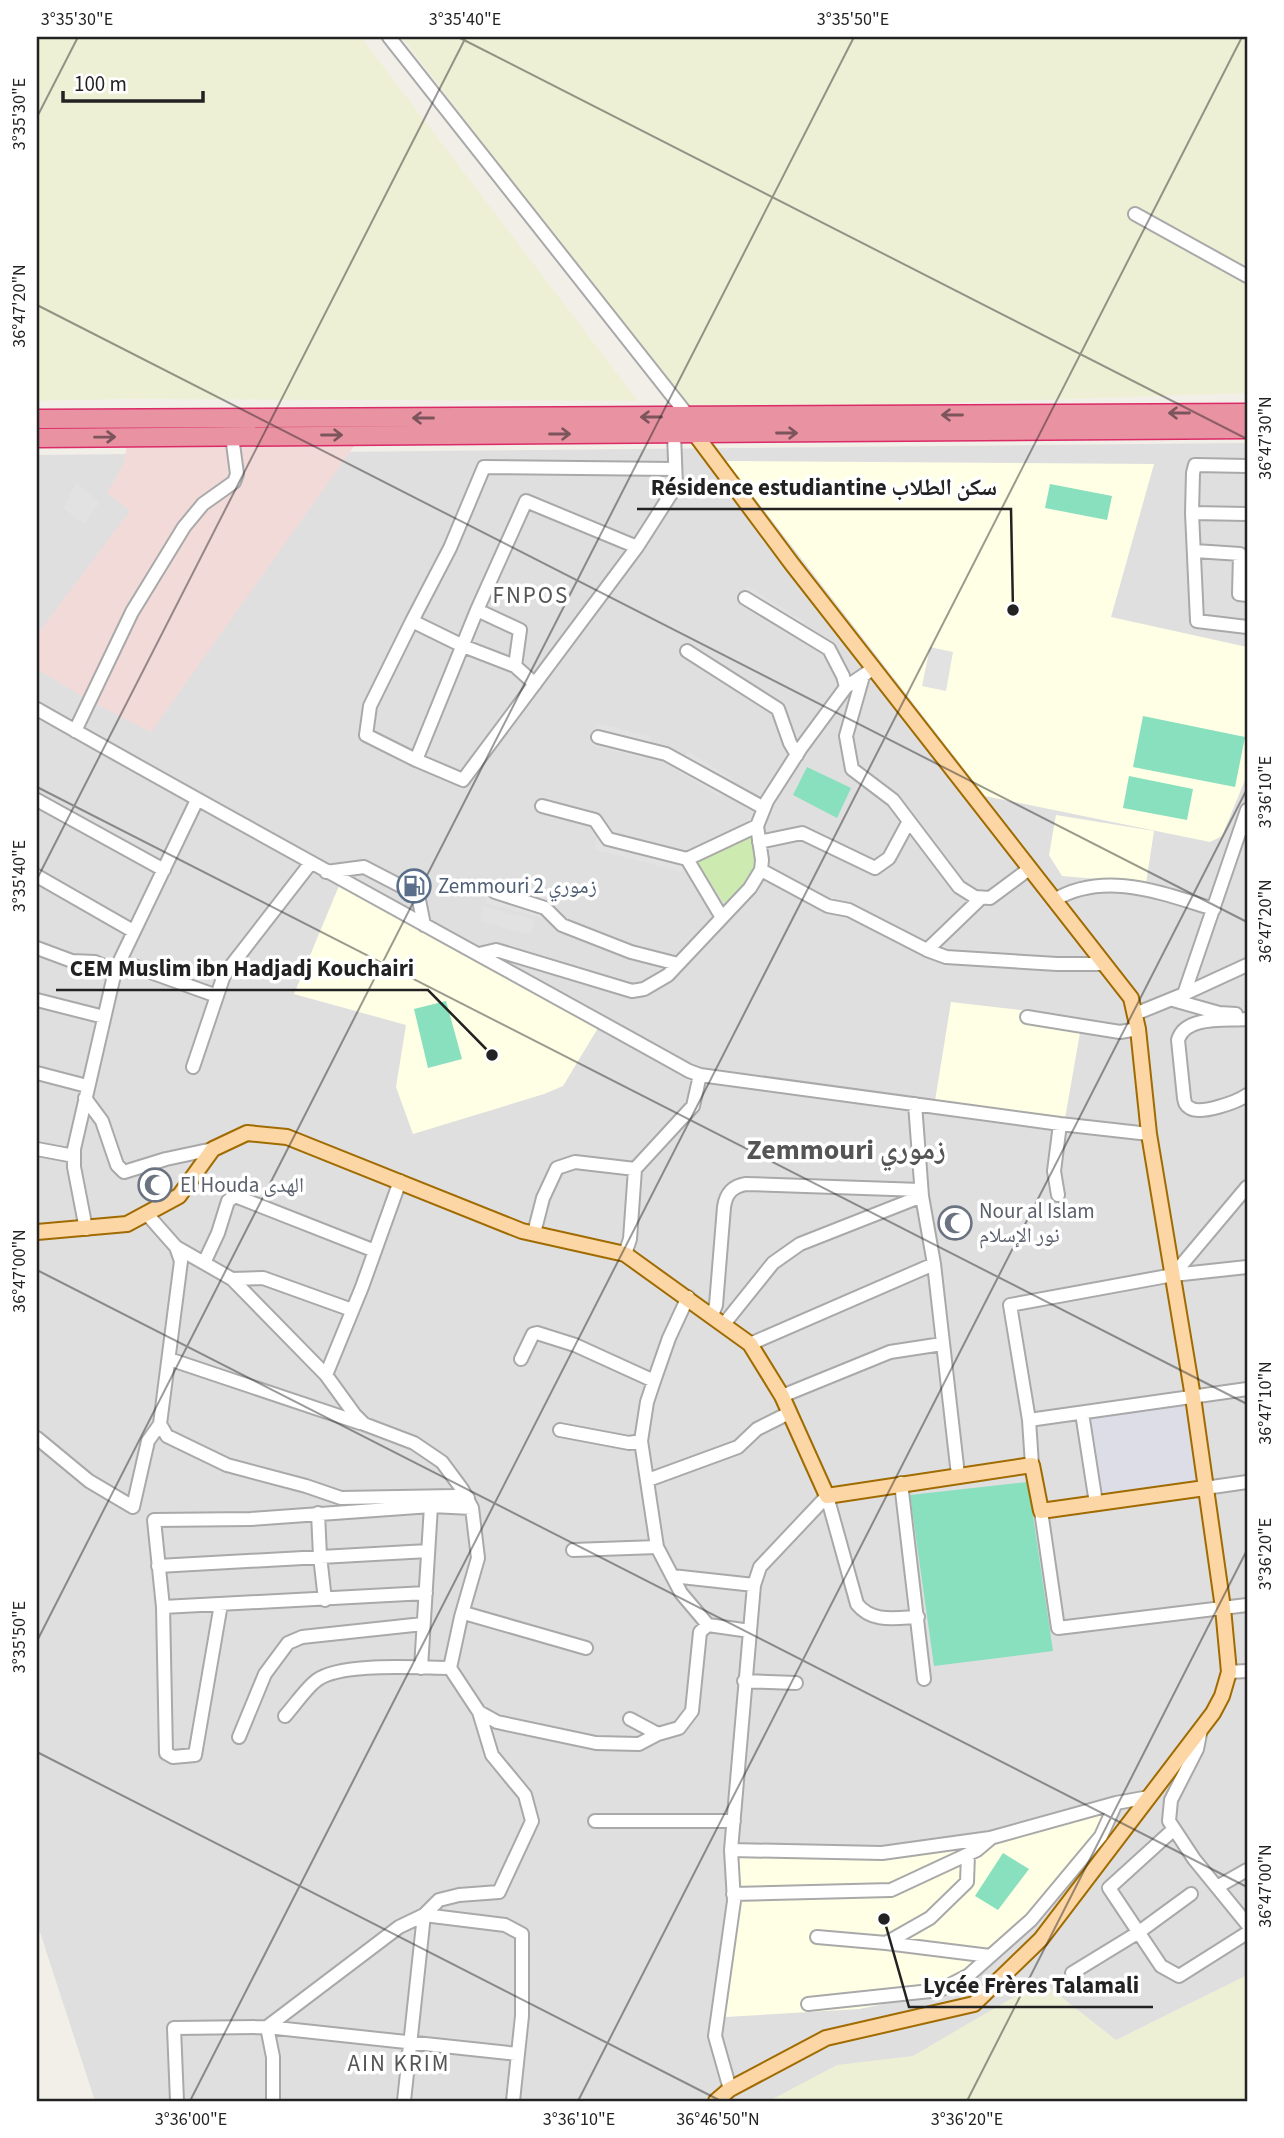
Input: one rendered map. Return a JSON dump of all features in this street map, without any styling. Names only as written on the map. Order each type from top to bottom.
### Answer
[{"type":"highway","points":[[37,438],[674,434],[692,425],[1247,412]]},
{"type":"highway","points":[[37,419],[1247,429]]},
{"type":"main road","points":[[692,425],[869,672],[1131,998],[1138,1029],[1149,1134],[1193,1397],[1223,1608],[1229,1672],[1222,1696],[1213,1713],[1041,1939],[974,2004],[826,2038],[730,2089],[716,2101]]},
{"type":"main road","points":[[37,1232],[127,1224],[179,1196],[213,1149],[247,1133],[287,1137],[522,1231],[625,1254],[750,1344],[782,1396],[827,1496],[1032,1465],[1041,1511],[1205,1488]]},
{"type":"street","points":[[389,37],[692,425]]},
{"type":"street","points":[[1135,214],[1247,276]]},
{"type":"street","points":[[674,434],[676,486],[637,547],[463,780],[366,735],[370,706],[450,548],[484,467],[675,469]]},
{"type":"street","points":[[75,731],[132,612],[184,527],[202,503],[234,482],[237,474],[232,436]]},
{"type":"street","points":[[1247,466],[1195,466],[1192,513],[1197,621],[1247,627]]},
{"type":"street","points":[[416,760],[477,610],[526,501],[637,547]]},
{"type":"street","points":[[1192,513],[1247,514]]},
{"type":"street","points":[[1195,551],[1244,554],[1239,594],[1247,595]]},
{"type":"street","points":[[746,598],[828,649],[846,687]]},
{"type":"street","points":[[477,610],[520,631],[515,666]]},
{"type":"street","points":[[412,621],[463,646],[515,666],[535,684]]},
{"type":"street","points":[[687,651],[778,709],[797,755]]},
{"type":"street","points":[[479,954],[496,950],[632,991],[643,989],[668,975],[750,888],[761,870],[757,826],[764,808],[797,755],[846,687],[869,672]]},
{"type":"street","points":[[869,672],[846,736],[852,769],[894,800],[959,887],[975,897],[990,898],[1029,869]]},
{"type":"street","points":[[37,709],[310,864],[479,954],[689,1072],[1149,1134]]},
{"type":"street","points":[[598,737],[666,754],[764,808]]},
{"type":"street","points":[[37,800],[164,870]]},
{"type":"street","points":[[86,1228],[74,1156],[104,1017],[118,966],[197,800]]},
{"type":"street","points":[[542,806],[595,820],[608,839],[687,859],[757,826]]},
{"type":"street","points":[[1179,997],[1214,908],[1247,810]]},
{"type":"street","points":[[759,842],[802,833],[875,868],[889,858],[909,821]]},
{"type":"street","points":[[687,859],[721,916]]},
{"type":"street","points":[[193,1068],[223,975],[310,864]]},
{"type":"street","points":[[325,872],[365,867],[418,895],[424,925]]},
{"type":"street","points":[[761,870],[828,906],[849,910],[946,957],[1104,964]]},
{"type":"street","points":[[37,876],[134,931]]},
{"type":"street","points":[[1054,900],[1069,891],[1100,885],[1125,886],[1150,889],[1214,908]]},
{"type":"street","points":[[495,892],[545,908],[562,925],[631,952],[678,964]]},
{"type":"street","points":[[927,950],[981,898]]},
{"type":"street","points":[[37,948],[72,961],[118,966],[218,996]]},
{"type":"street","points":[[1135,1014],[1247,965]]},
{"type":"street","points":[[1179,997],[1220,1013],[1247,1017]]},
{"type":"street","points":[[37,1000],[104,1017]]},
{"type":"street","points":[[1027,1017],[1120,1031],[1138,1029]]},
{"type":"street","points":[[1247,1017],[1192,1024],[1181,1032],[1178,1040],[1187,1106],[1194,1110],[1208,1108],[1233,1103],[1247,1095]]},
{"type":"street","points":[[37,1073],[86,1092],[102,1121],[117,1165],[124,1172],[166,1158],[213,1149]]},
{"type":"street","points":[[625,1254],[630,1239],[635,1169],[693,1107],[700,1075]]},
{"type":"street","points":[[915,1104],[921,1193],[934,1264],[958,1475]]},
{"type":"street","points":[[1058,1195],[1054,1171],[1060,1124]]},
{"type":"street","points":[[37,1149],[74,1156]]},
{"type":"street","points":[[534,1233],[543,1199],[557,1168],[575,1162],[635,1169]]},
{"type":"street","points":[[326,1375],[400,1181]]},
{"type":"street","points":[[718,1319],[716,1305],[723,1207],[733,1188],[746,1184],[921,1193]]},
{"type":"street","points":[[1173,1275],[1247,1187]]},
{"type":"street","points":[[718,1319],[774,1264],[800,1244],[921,1193]]},
{"type":"street","points":[[204,1263],[218,1233],[228,1201],[235,1196],[375,1251]]},
{"type":"street","points":[[146,1213],[176,1247],[232,1279],[326,1375],[364,1424]]},
{"type":"street","points":[[37,1438],[89,1481],[133,1507],[148,1441],[160,1424],[181,1261],[176,1247]]},
{"type":"street","points":[[750,1344],[934,1264]]},
{"type":"street","points":[[1032,1465],[1029,1420],[1010,1305],[1173,1275],[1247,1267]]},
{"type":"street","points":[[232,1279],[263,1278],[352,1310]]},
{"type":"street","points":[[688,1297],[669,1338],[654,1381],[641,1441],[657,1548],[681,1593],[708,1625],[750,1631]]},
{"type":"street","points":[[521,1359],[533,1334],[537,1333],[575,1345],[654,1381]]},
{"type":"street","points":[[782,1396],[890,1352],[942,1344]]},
{"type":"street","points":[[169,1359],[364,1424],[414,1443],[442,1462],[464,1498],[478,1558],[450,1668],[479,1712],[492,1755],[526,1795],[532,1821],[499,1892],[458,1895],[439,1900],[424,1916],[399,1927],[267,2027]]},
{"type":"street","points":[[1029,1420],[1247,1389]]},
{"type":"street","points":[[648,1480],[738,1447],[757,1429],[789,1413]]},
{"type":"street","points":[[1082,1413],[1096,1503]]},
{"type":"street","points":[[160,1424],[167,1436],[227,1465],[341,1498],[464,1498]]},
{"type":"street","points":[[560,1430],[629,1443],[641,1441]]},
{"type":"street","points":[[1205,1488],[1247,1482]]},
{"type":"street","points":[[901,1483],[924,1679]]},
{"type":"street","points":[[730,2089],[715,2036],[733,1894],[731,1850],[754,1585],[760,1567],[827,1496]]},
{"type":"street","points":[[827,1496],[857,1604],[876,1618],[918,1617]]},
{"type":"street","points":[[221,1604],[195,1755],[173,1757],[166,1753],[163,1607],[154,1520],[251,1519],[431,1506],[464,1498]]},
{"type":"street","points":[[421,1668],[431,1506]]},
{"type":"street","points":[[1041,1511],[1058,1628],[1247,1605]]},
{"type":"street","points":[[318,1513],[325,1600]]},
{"type":"street","points":[[573,1550],[657,1548]]},
{"type":"street","points":[[158,1566],[428,1551]]},
{"type":"street","points":[[672,1576],[754,1585]]},
{"type":"street","points":[[163,1607],[426,1593]]},
{"type":"street","points":[[464,1613],[586,1648]]},
{"type":"street","points":[[239,1737],[265,1674],[288,1643],[303,1637],[423,1624]]},
{"type":"street","points":[[479,1712],[497,1722],[596,1743],[639,1744],[678,1728],[692,1711],[701,1632],[708,1625]]},
{"type":"street","points":[[285,1716],[313,1683],[330,1673],[351,1669],[450,1668]]},
{"type":"street","points":[[1229,1672],[1247,1671]]},
{"type":"street","points":[[744,1681],[796,1683]]},
{"type":"street","points":[[630,1719],[658,1734]]},
{"type":"street","points":[[1201,1728],[1197,1749],[1171,1800],[1169,1821],[1247,1924]]},
{"type":"street","points":[[731,1850],[882,1853],[990,1839],[1116,1803],[1149,1797]]},
{"type":"street","points":[[808,2004],[940,1990],[969,1975],[1031,1920],[1101,1836],[1116,1803]]},
{"type":"street","points":[[595,1821],[734,1821]]},
{"type":"street","points":[[1174,1829],[1109,1888],[1161,1966],[1179,1976],[1247,1933]]},
{"type":"street","points":[[733,1894],[891,1889],[977,1850],[990,1839]]},
{"type":"street","points":[[886,1943],[930,1918],[967,1882],[968,1854]]},
{"type":"street","points":[[1217,1887],[1247,1870]]},
{"type":"street","points":[[1072,1973],[1139,1933],[1191,1894]]},
{"type":"street","points":[[404,2101],[424,1916]]},
{"type":"street","points":[[424,1916],[505,1925],[522,1934],[522,2016],[513,2101]]},
{"type":"street","points":[[817,1937],[990,1956]]},
{"type":"street","points":[[267,2027],[273,2057],[273,2101]]},
{"type":"street","points":[[177,2101],[174,2028],[267,2027],[517,2054]]},
{"type":"shaded area","points":[[37,37],[361,37],[638,401],[37,401]]},
{"type":"shaded area","points":[[402,37],[1247,37],[1247,393],[687,412]]},
{"type":"shaded area","points":[[362,435],[151,732],[90,701],[37,669],[37,635],[130,511],[107,493],[123,465],[129,436]]},
{"type":"shaded area","points":[[1247,443],[1247,2089],[1230,2101],[95,2101],[37,1923],[37,455]]},
{"type":"shaded area","points":[[726,461],[1154,464],[1111,617],[1247,647],[1247,775],[1222,836],[1210,842],[985,796]]},
{"type":"shaded area","points":[[76,483],[100,502],[84,524],[63,508]]},
{"type":"shaded area","points":[[747,586],[805,622],[794,639],[737,603]]},
{"type":"shaded area","points":[[930,647],[953,652],[946,691],[922,686]]},
{"type":"shaded area","points":[[597,723],[651,737],[645,759],[591,745]]},
{"type":"shaded area","points":[[688,751],[732,779],[720,797],[676,770]]},
{"type":"shaded area","points":[[1056,815],[1154,831],[1146,883],[1062,876],[1049,855]]},
{"type":"shaded area","points":[[599,830],[686,853],[681,872],[594,849]]},
{"type":"shaded area","points":[[491,880],[556,897],[550,920],[485,903]]},
{"type":"shaded area","points":[[341,881],[601,1023],[563,1086],[413,1134],[396,1087],[406,1025],[294,994]]},
{"type":"shaded area","points":[[483,906],[535,920],[531,935],[480,921]]},
{"type":"shaded area","points":[[951,1002],[1029,1011],[1027,1017],[1081,1027],[1064,1124],[934,1107]]},
{"type":"shaded area","points":[[1193,1397],[1205,1488],[1096,1503],[1082,1413]]},
{"type":"shaded area","points":[[1116,1803],[1093,1855],[1022,1936],[953,1990],[859,2009],[725,2017],[718,2013],[734,1901],[731,1850],[882,1853],[990,1838]]},
{"type":"shaded area","points":[[1247,1975],[1247,2101],[769,2101],[837,2065],[913,2056],[1041,1981],[1116,2040]]},
{"type":"green space","points":[[1050,484],[1112,496],[1107,520],[1045,508]]},
{"type":"green space","points":[[1143,716],[1245,737],[1235,787],[1133,767]]},
{"type":"green space","points":[[807,767],[851,788],[837,818],[793,795]]},
{"type":"green space","points":[[1129,776],[1193,789],[1187,820],[1123,808]]},
{"type":"green space","points":[[751,833],[754,836],[756,873],[728,903],[724,903],[697,863]]},
{"type":"green space","points":[[446,1001],[462,1059],[428,1068],[414,1009]]},
{"type":"green space","points":[[1028,1482],[1053,1651],[934,1666],[910,1495]]},
{"type":"green space","points":[[1003,1853],[1029,1869],[998,1910],[975,1896]]},
{"type":"place","name":"Résidence estudiantine سكن الطلاب","points":[[1013,610]]},
{"type":"place","name":"Zemmouri 2 زموري","points":[[414,886]]},
{"type":"place","name":"CEM Muslim ibn Hadjadj Kouchairi","points":[[492,1055]]},
{"type":"place","name":"El Houda الهدى","points":[[155,1185]]},
{"type":"place","name":"Nour al Islam نور الإسلام","points":[[955,1223]]},
{"type":"place","name":"Lycée Frères Talamali","points":[[884,1919]]},
{"type":"district","name":"FNPOS","points":[[531,595]]},
{"type":"district","name":"Zemmouri زموري","points":[[846,1149]]},
{"type":"district","name":"AIN KRIM","points":[[399,2063]]}]
